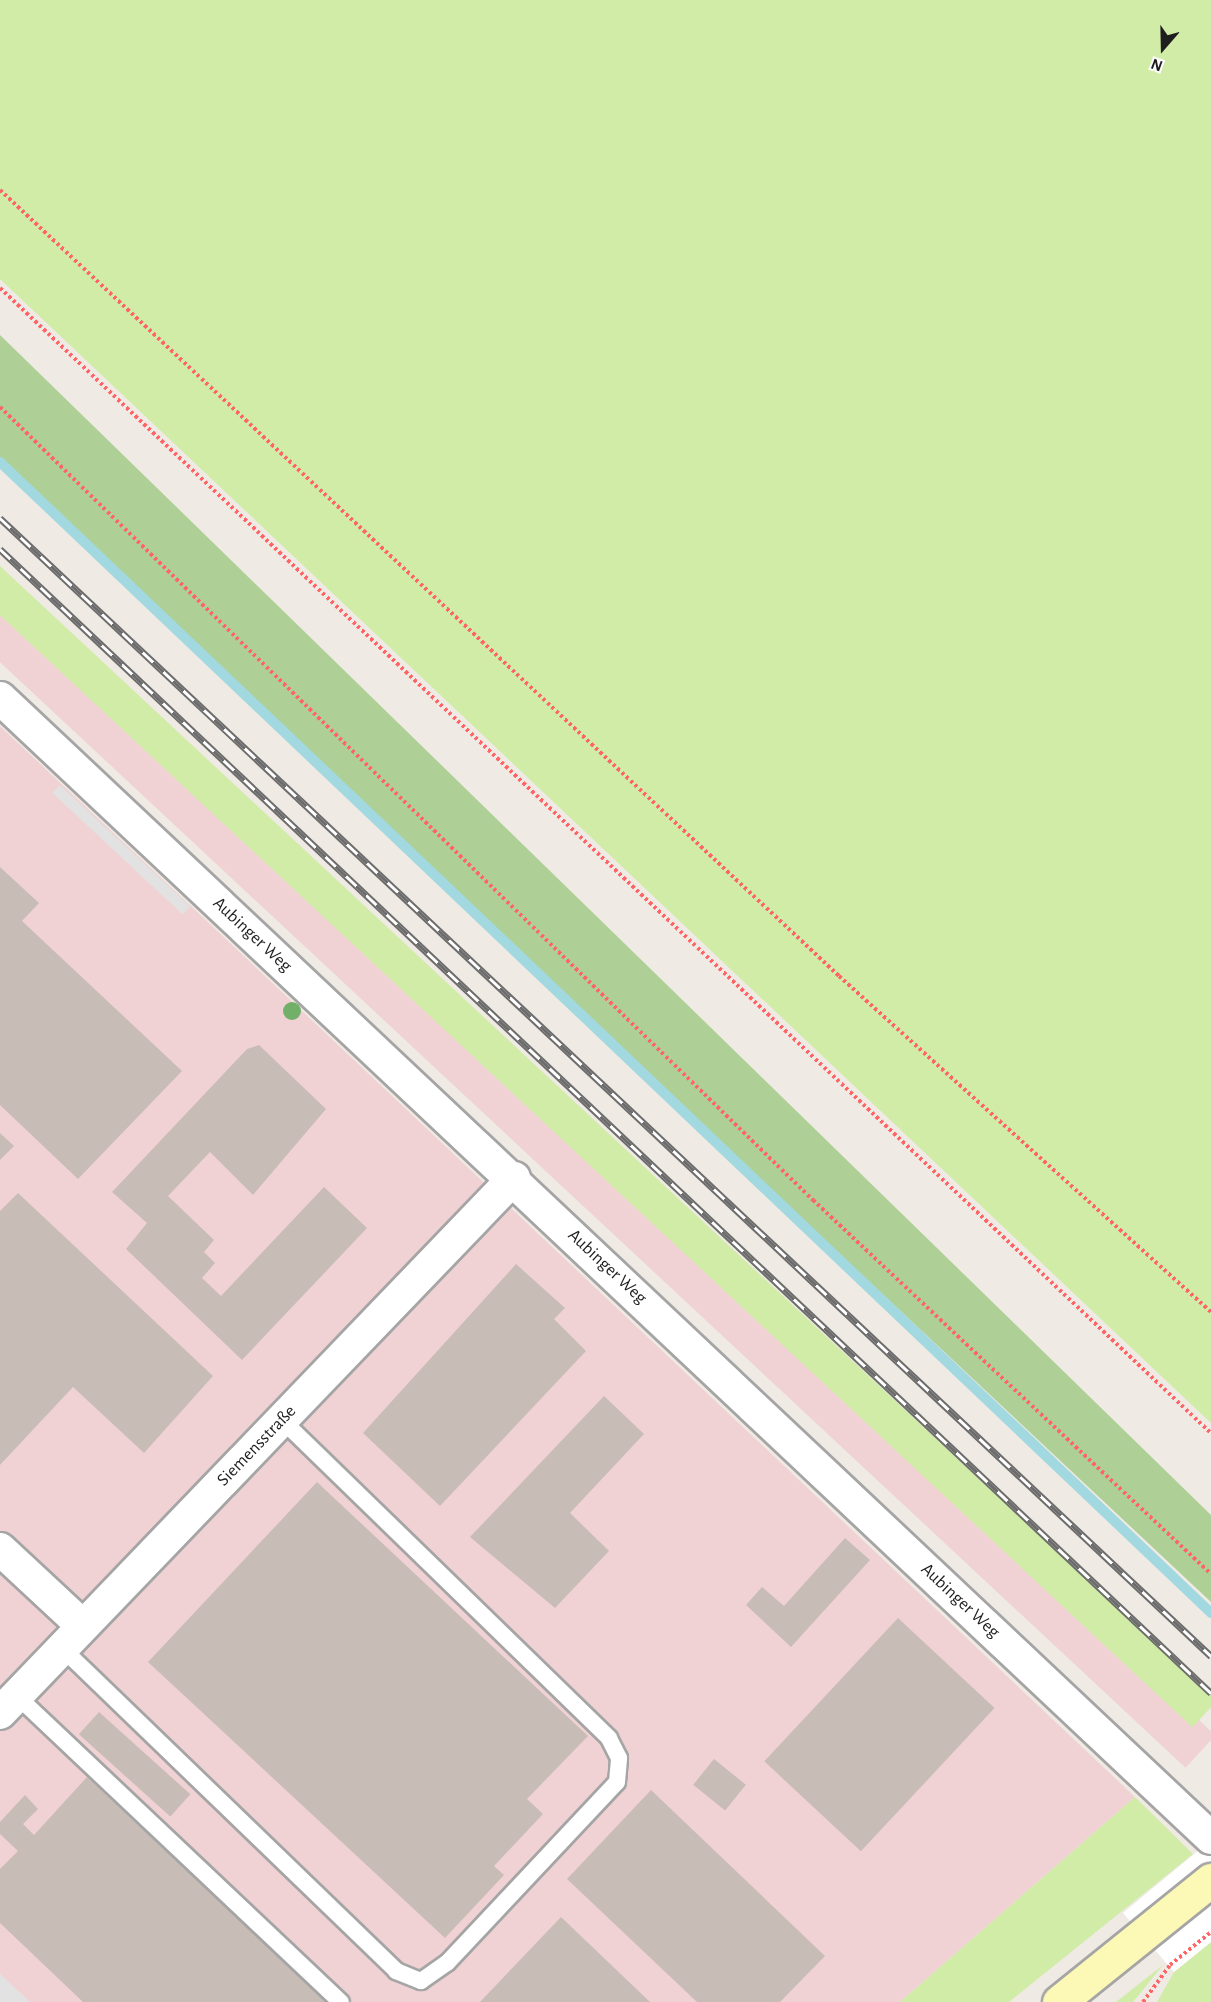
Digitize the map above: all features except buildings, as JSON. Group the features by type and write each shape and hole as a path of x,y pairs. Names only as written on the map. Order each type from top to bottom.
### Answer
{"street":[{"name":"Aubinger Weg","path":"0,698 514,1178 1211,1838"},
{"name":"Siemensstraße","path":"8,1704 514,1178"},
{"path":"0,1549 73,1637"},
{"path":"1059,2002 1211,1880"}],"lane":[{"path":"73,1637 396,1971 421,1981 447,1963 617,1782 619,1758 609,1738 282,1420"},
{"path":"8,1704 341,2002"}],"path":[{"path":"0,190 848,984 1211,1312"},
{"path":"0,288 1211,1433"},
{"path":"0,408 813,1200 1211,1574"},
{"path":"1143,2002 1170,1965 1211,1932"}],"shaded area":[{"path":"0,602 1211,1731 1211,1740 1186,1768 0,662"},
{"path":"0,726 1135,1797 900,2002 0,2002"},
{"path":"60,785 190,906 183,914 52,793"},
{"path":"0,1974 30,2002 0,2002"}],"green space":[{"path":"0,0 1211,0 1211,1423 0,279"},
{"path":"0,335 1211,1515 1211,1602 0,467"},
{"path":"0,566 1211,1695 1211,1707 1192,1727 0,615"},
{"path":"1135,1797 1193,1854 1009,2002 900,2002"},
{"path":"1211,1942 1211,2002 1157,2002 1174,1972"},
{"path":"1163,1965 1133,2002 1116,2002"}],"pier":[{"path":"1211,1840 1211,1942 1174,1972 1123,1913"}],"waterway":[{"path":"0,462 1211,1613"}],"railway":[{"path":"0,518 1211,1656"},
{"path":"0,549 1211,1693"}]}
